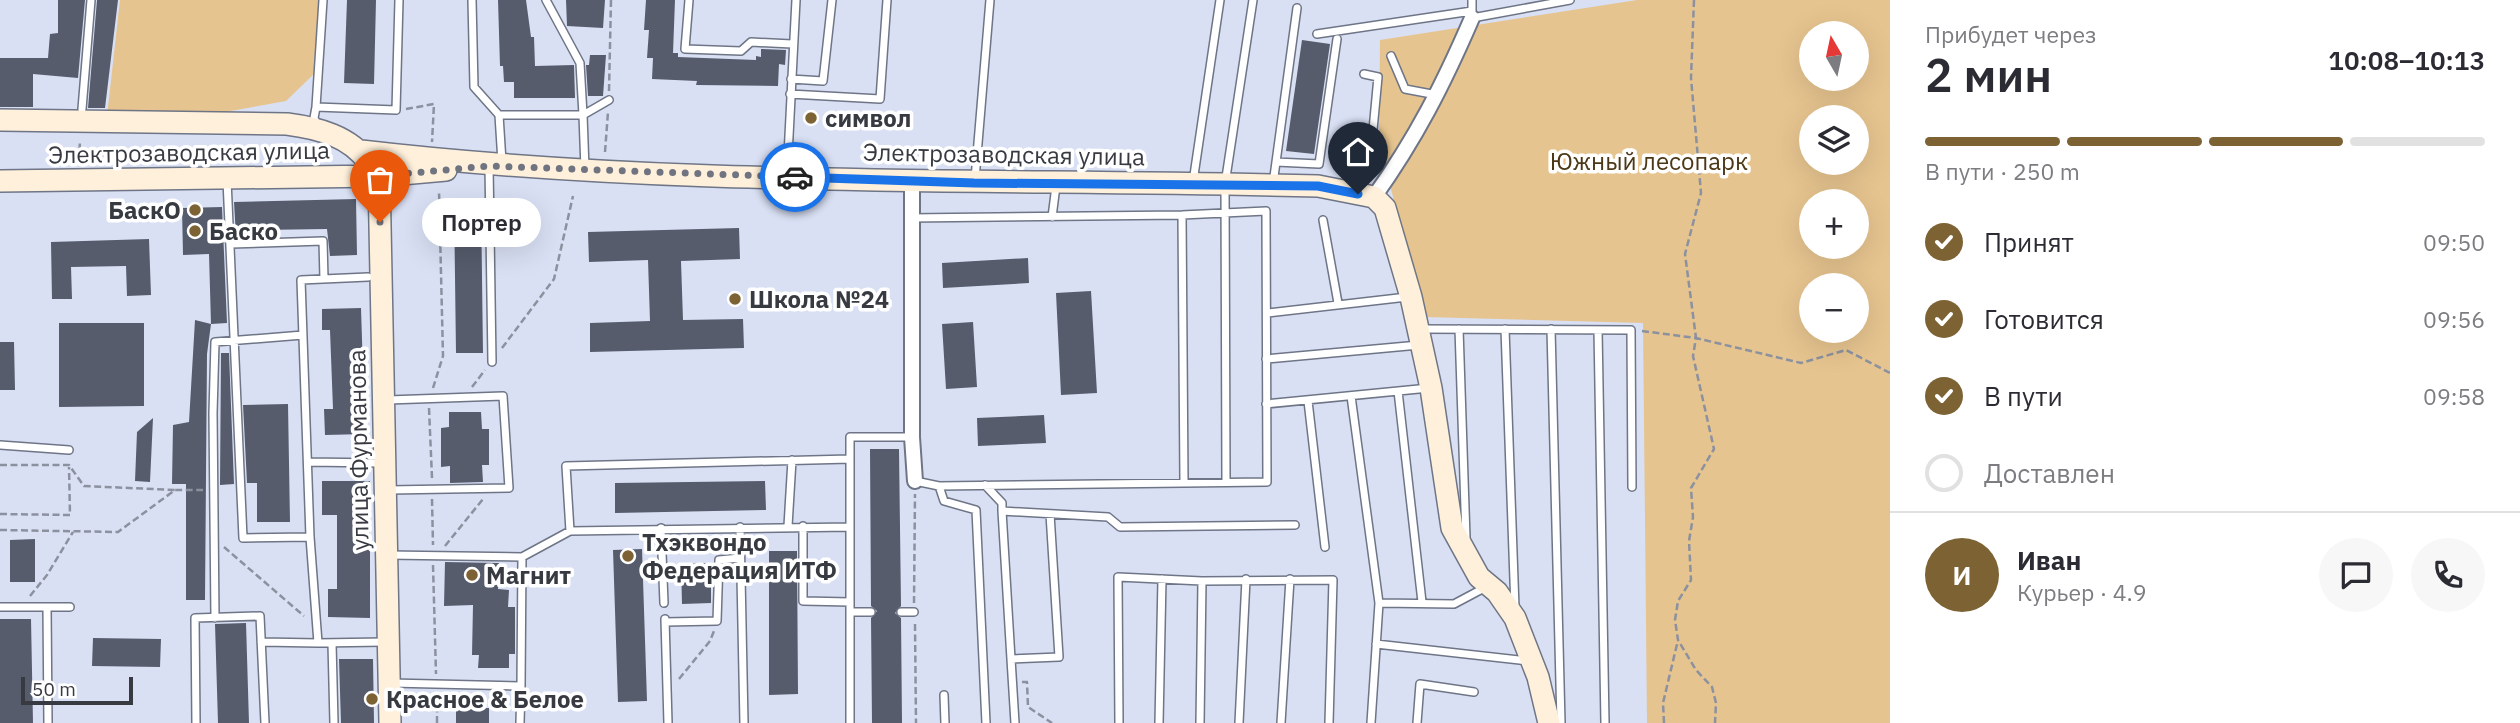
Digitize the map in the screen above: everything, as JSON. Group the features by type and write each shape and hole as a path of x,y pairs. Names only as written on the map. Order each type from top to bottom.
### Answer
{"street":[{"path":"1472,15 1438,95 1409,149 1366,196 1385,208 1411,297 1431,388 1452,528 1479,577 1489,585 1515,618 1533,662 1549,723"},
{"name":"Электрозаводская улица","path":"0,120 232,123 318,118 361,151 379,176"},
{"name":"Электрозаводская улица","path":"361,151 432,165 974,183 1318,186 1366,196"},
{"name":"Электрозаводская улица","path":"0,181 379,176 432,165"},
{"name":"улица Фурманова","path":"379,176 390,723"},
{"path":"912,181 912,438 915,481"}],"lane":[{"path":"82,108 91,0"},
{"path":"323,0 318,118 396,110 399,0"},
{"path":"472,0 474,87 499,115 492,362"},
{"path":"546,0 580,63 585,169"},
{"path":"689,0 685,49 741,51 751,42 792,44"},
{"path":"787,176 796,0"},
{"path":"791,79 823,81 832,0"},
{"path":"790,94 880,99 887,0"},
{"path":"974,183 990,0"},
{"path":"1193,183 1220,0"},
{"path":"1226,482 1225,184 1252,0"},
{"path":"1472,0 1472,15"},
{"path":"1317,34 1570,0"},
{"path":"1273,185 1297,8"},
{"path":"1276,162 1320,164 1337,39"},
{"path":"1391,56 1405,89 1438,95"},
{"path":"1364,74 1378,77 1366,196"},
{"path":"499,115 583,115 609,100"},
{"path":"227,178 243,538 310,537"},
{"path":"1052,216 1057,183"},
{"path":"910,218 1182,215 1266,211 1268,313 1267,482 939,486 915,481"},
{"path":"1182,215 1184,482"},
{"path":"1323,219 1338,303"},
{"path":"231,244 323,241 324,279"},
{"path":"318,643 310,537 301,280 368,278"},
{"path":"1268,313 1338,303 1411,297"},
{"path":"1266,359 1458,329 1631,330 1632,487"},
{"path":"1458,329 1467,558"},
{"path":"1505,329 1515,618"},
{"path":"1551,329 1561,723"},
{"path":"1598,330 1605,723"},
{"path":"215,618 215,342 235,338 303,335"},
{"path":"1266,404 1431,388"},
{"path":"1398,391 1422,602"},
{"path":"383,400 503,396 509,488 386,490"},
{"path":"1351,396 1379,603 1371,723"},
{"path":"1308,401 1325,547"},
{"path":"850,723 850,437 912,438"},
{"path":"0,445 69,450"},
{"path":"570,531 566,466 850,459"},
{"path":"788,526 792,460"},
{"path":"308,462 385,463"},
{"path":"985,485 1002,503 1015,723"},
{"path":"939,486 944,501 976,510 986,723"},
{"path":"1002,511 1108,517 1120,527 1295,525"},
{"path":"1011,659 1059,657 1050,514"},
{"path":"803,526 803,601 850,602"},
{"path":"740,527 744,723"},
{"path":"387,555 522,557 570,531 850,527"},
{"path":"661,528 664,603"},
{"path":"520,723 522,557"},
{"path":"668,723 665,620 717,621 719,560 740,558"},
{"path":"1119,723 1118,578 1202,581 1333,580 1329,723"},
{"path":"1159,723 1162,579"},
{"path":"1239,723 1246,579"},
{"path":"1281,723 1290,579"},
{"path":"1200,723 1202,581"},
{"path":"1379,603 1454,604 1489,585"},
{"path":"0,607 70,607"},
{"path":"47,607 48,723"},
{"path":"850,612 871,612"},
{"path":"901,612 914,612"},
{"path":"197,723 195,618 260,616 265,723"},
{"path":"261,642 388,642"},
{"path":"332,643 334,723"},
{"path":"1376,644 1533,662"},
{"path":"389,682 522,686"},
{"path":"1417,723 1420,684 1474,692"},
{"path":"944,695 945,723"}],"path":[{"path":"605,152 611,0"},
{"path":"1664,723 1663,703 1678,640 1675,620 1678,601 1690,580 1689,541 1693,517 1691,488 1714,449 1693,356 1696,338 1685,254 1700,192 1691,78 1694,0"},
{"path":"396,110 434,104 432,165 441,196 443,356 429,398 436,554 437,723"},
{"path":"79,169 80,136"},
{"path":"1322,146 1353,148 1371,137"},
{"path":"464,397 554,279 573,196"},
{"path":"1631,330 1696,338 1801,363 1846,350 1890,373"},
{"path":"0,514 70,515 69,450"},
{"path":"0,465 69,466"},
{"path":"69,466 84,486 214,490"},
{"path":"436,554 492,489"},
{"path":"0,530 118,532 175,490"},
{"path":"22,607 47,575 74,531"},
{"path":"214,538 317,627"},
{"path":"667,686 682,678 703,650 717,621"},
{"path":"1678,640 1696,670 1712,687 1716,703 1715,723"},
{"path":"1013,682 1027,682 1028,707 1052,723"}],"green space":[{"path":"120,0 319,0 315,73 286,101 214,114 107,116"},
{"name":"Южный лесопарк","path":"1637,0 1890,0 1890,723 1647,723 1643,323 1425,317 1379,144 1380,40"}],"building":[{"path":"58,0 85,0 78,78 33,74 33,107 0,107 0,58 48,58 50,34 58,33"},
{"path":"97,0 118,0 105,108 88,108"},
{"path":"347,0 376,0 374,84 344,83"},
{"path":"498,0 526,0 531,37 534,37 535,66 574,65 575,98 514,98 514,82 504,82 503,66 500,66"},
{"path":"566,0 605,0 603,28 567,26"},
{"path":"646,0 675,0 673,53 678,53 678,57 756,60 756,56 761,57 761,49 786,50 785,65 779,64 778,86 696,85 697,81 652,79 653,58 647,58 649,30 644,30"},
{"path":"1302,40 1330,44 1314,154 1286,151"},
{"path":"590,55 606,55 603,96 588,96 586,65 589,65"},
{"path":"356,199 357,255 330,256 327,229 260,230 260,236 236,236 234,202"},
{"path":"454,201 481,201 483,353 456,353"},
{"path":"222,207 227,323 211,324 209,254 183,255 182,208"},
{"path":"739,228 740,259 681,261 683,320 743,319 744,348 590,352 590,323 650,321 648,260 589,262 588,232"},
{"path":"149,239 151,295 127,296 126,266 71,267 72,299 52,299 51,242"},
{"path":"1028,258 1029,283 943,288 942,263"},
{"path":"1091,291 1097,393 1061,395 1056,293"},
{"path":"361,308 365,434 325,435 324,409 333,409 330,330 322,330 322,309"},
{"path":"195,320 211,324 207,354 205,600 186,600 186,484 172,484 173,425 189,422"},
{"path":"973,322 977,387 946,389 942,324"},
{"path":"59,323 144,323 144,406 59,407"},
{"path":"0,342 14,342 15,390 0,390"},
{"path":"221,353 229,353 234,484 220,485"},
{"path":"288,404 290,522 257,522 257,483 247,483 243,405"},
{"path":"449,412 481,412 482,429 489,429 489,465 482,465 483,482 450,483 450,466 441,467 441,428 449,427"},
{"path":"1044,415 1046,443 978,446 977,418"},
{"path":"153,418 150,482 135,481 137,432"},
{"path":"870,449 899,449 901,606 895,613 901,618 902,723 872,723 871,618 877,611 871,606"},
{"path":"322,481 370,481 370,618 328,617 328,589 337,589 337,515 322,515"},
{"path":"765,481 766,510 615,513 615,483"},
{"path":"35,539 35,582 10,582 10,540"},
{"path":"642,549 647,701 618,702 613,550"},
{"path":"769,551 797,551 798,694 769,695"},
{"path":"445,562 499,563 498,589 509,590 508,607 515,607 515,654 509,654 509,668 478,668 479,655 472,655 473,605 444,606"},
{"path":"711,563 711,603 682,604 681,564"},
{"path":"0,619 31,619 33,723 0,723"},
{"path":"246,623 249,723 218,723 215,624"},
{"path":"93,638 161,639 160,667 92,666"},
{"path":"339,659 373,659 374,723 341,723"},
{"path":"489,708 489,723 456,723 456,709"}],"way so far":[{"path":"380,222 379,176 489,166 795,177"}],"place":[{"name":"символ","path":"811,118"},
{"name":"БаскО","path":"195,210"},
{"name":"Портер","path":"380,222"},
{"name":"Баско","path":"195,231"},
{"name":"Школа №24","path":"735,299"},
{"name":"Тхэквондо Федерация ИТФ","path":"628,556"},
{"name":"Магнит","path":"472,575"},
{"name":"Красное & Белое","path":"372,699"}],"route":[{"path":"795,177 974,183 1318,186 1358,194"}]}
